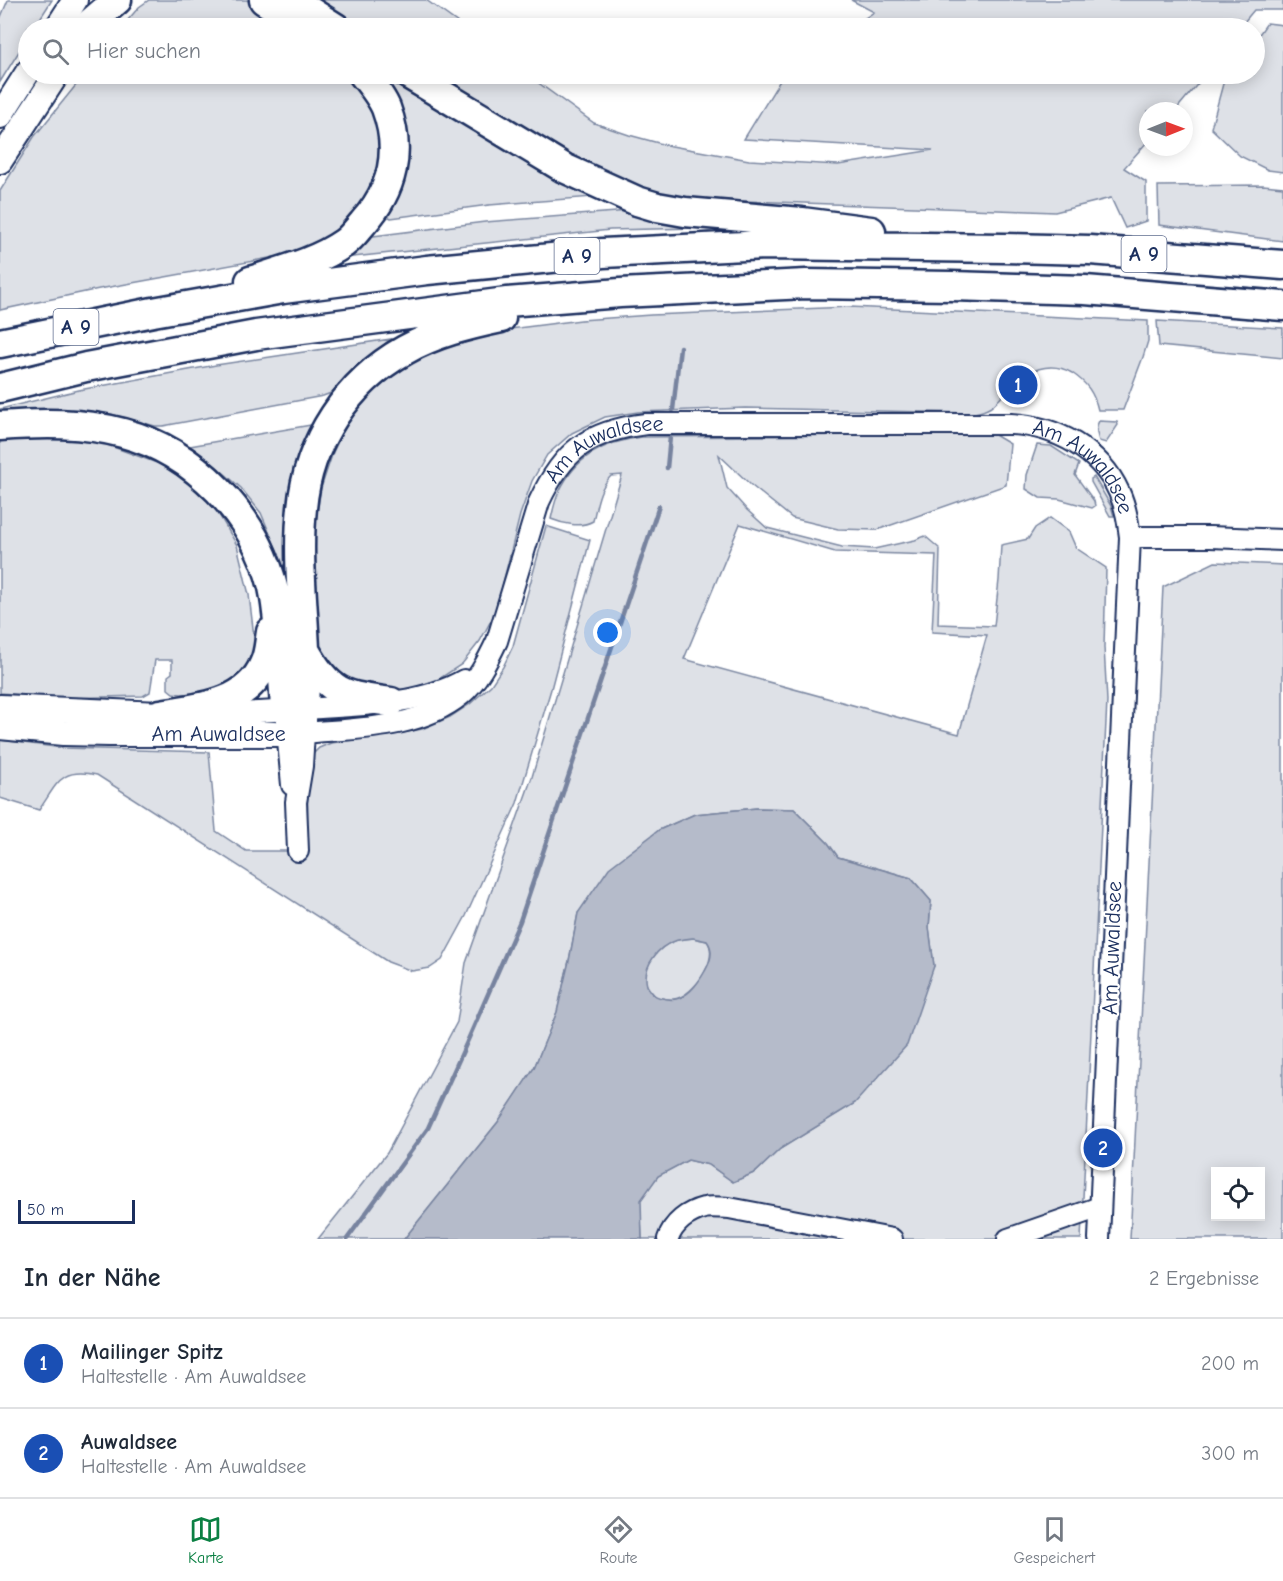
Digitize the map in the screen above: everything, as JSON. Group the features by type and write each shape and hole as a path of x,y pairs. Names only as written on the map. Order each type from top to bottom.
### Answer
{"highway":[{"path":"97,18 117,0"},
{"path":"264,0 293,18"},
{"path":"292,0 320,18"},
{"path":"153,312 321,256 344,242 373,213 391,177 394,152 392,130 385,106 370,84"},
{"path":"425,84 564,168 637,201 657,207 685,212 802,222 1004,248"},
{"name":"A 9","path":"0,343 283,289 427,270 603,254 765,245 1004,248 1090,250 1283,265"},
{"name":"A 9","path":"0,388 86,367 256,335 507,302 620,293 806,284 952,286 1085,290 1283,306"},
{"path":"295,721 305,650 300,537 302,506 306,479 316,448 327,425 340,407 361,382 382,364 428,339 482,322 620,293"},
{"path":"0,426 68,424 124,433 171,453 214,486 243,521 262,555 273,588 295,721"},
{"path":"160,714 201,707 232,698 249,687 264,664 268,651 273,588"},
{"path":"305,650 321,676 338,690 348,695 391,702"}],"main road":[{"path":"63,18 75,0"},
{"path":"93,18 104,0"},
{"path":"0,116 20,84"},
{"path":"0,161 50,84"},
{"name":"Am Auwaldsee","path":"0,707 160,714"},
{"name":"Am Auwaldsee","path":"0,727 63,733 110,734 295,721"}],"street":[{"name":"Am Auwaldsee","path":"160,714 218,714 380,725 403,722 445,706 462,695 472,683 487,662 497,641 537,511 549,481 559,466 589,440 625,426 646,424 1011,424 1041,427 1059,433 1098,461 1112,478 1120,493 1130,537 1099,1239"},
{"path":"1130,537 1283,540"},
{"name":"Am Auwaldsee","path":"295,721 391,702 419,699 442,692 463,681 487,662"},
{"path":"295,721 292,786 296,802 298,851"},
{"path":"1008,1239 1100,1206"},
{"path":"668,1239 682,1217 705,1208 729,1208 892,1239"}],"shaded area":[{"path":"8,0 52,0 40,18 18,18 18,53 0,82 0,19"},
{"path":"149,0 247,0 276,18 130,18"},
{"path":"311,0 426,0 451,18 339,18"},
{"path":"851,0 1283,0 1283,10 1254,10 1247,18 865,18 874,12"},
{"path":"1267,23 1283,25 1283,172 1268,170 1240,156 1211,128 1223,84 1265,84 1265,26"},
{"path":"77,84 357,84 375,109 384,159 357,217 327,241 286,255 99,289 0,310 0,191 34,137"},
{"path":"386,84 410,84 594,197 489,205 391,218 385,215 398,196 405,176 408,138 402,112"},
{"path":"441,84 540,84 594,123 629,135 666,145 749,160 838,165 933,150 744,139 778,84 1198,84 1183,102 1139,102 1139,151 1124,168 1146,182 1146,221 1125,228 1111,198 1055,212 690,199 630,187 527,138"},
{"path":"1263,185 1283,187 1283,241 1159,225 1158,186"},
{"path":"643,210 695,223 697,228 610,230 343,258 365,237 485,222"},
{"path":"850,307 1148,321 1148,341 1123,410 1098,410 1089,389 1077,377 1064,369 1047,367 1024,376 991,407 974,413 745,408 638,412 605,417 572,433 547,455 532,481 520,515 496,611 480,641 462,664 439,679 413,688 373,692 330,670 319,648 316,616 315,526 321,488 333,452 349,419 372,390 396,370 426,353 463,338 510,329 581,320 651,315"},
{"path":"1157,321 1283,328 1283,358 1159,346"},
{"path":"391,339 355,367 331,393 323,396 163,426 111,414 63,410 0,414 0,409 79,390 216,365"},
{"path":"1099,421 1117,422 1118,425 1106,443 1099,441 1097,428"},
{"path":"311,425 299,454 293,478 291,649 286,580 276,548 261,513 241,488 190,446"},
{"path":"993,434 1010,444 1006,485 877,530 838,529 792,518 752,486 719,455 727,488 767,528 842,547 874,549 925,536 940,549 938,624 994,626 1001,545 1028,539 1035,528 1050,518 1069,532 1076,548 1106,568 1104,647 1107,701 1081,1239 642,1239 640,1200 658,1176 688,1160 709,1165 733,1182 756,1172 780,1149 855,1103 934,966 929,927 931,901 911,878 838,857 828,843 794,809 757,808 695,814 659,830 578,913 557,1012 534,1068 498,1122 404,1239 318,1239 387,1153 457,1022 466,963 532,777 622,475 611,476 607,481 599,497 593,521 588,523 572,524 551,519 558,495 574,469 593,453 615,443 642,437","holes":["740,524 835,552 936,555 932,632 987,635 959,734 684,659"]},
{"path":"22,438 97,441 165,466 215,508 237,545 249,595 255,645 251,663 242,678 216,692 173,693 168,689 172,660 155,660 150,692 143,696 62,698 0,693 0,440"},
{"path":"1037,445 1051,446 1079,464 1075,475 1094,501 1095,506 1092,508 1059,499 1040,498 1026,489 1027,475"},
{"path":"1094,477 1111,506 1114,516 1110,516 1091,482"},
{"path":"546,526 590,540 551,689 517,803 466,916 442,960 430,968 412,971 388,962 97,775 75,773 67,775 56,785 39,810 0,798 0,740 63,748 209,752 216,831 246,851 307,851 308,772 312,755 319,748 331,743 422,729 450,717 470,704 491,685 513,646"},
{"path":"1215,562 1283,565 1283,1239 1130,1239 1163,587"},
{"path":"693,938 707,941 710,948 708,966 703,975 697,984 682,996 672,999 656,997 645,981 649,963 669,943"}],"water":[{"path":"757,808 794,809 828,843 838,857 911,878 931,901 929,927 934,966 907,1045 855,1103 780,1149 756,1172 733,1182 709,1165 688,1160 658,1176 641,1200 642,1239 404,1239 498,1122 534,1068 557,1012 578,913 609,868 659,830 695,814","holes":["693,938 707,941 711,952 709,963 690,992 673,999 655,996 651,992 646,982 647,970 660,950 679,940"]}],"waterway":[{"path":"673,410 680,347"},
{"path":"667,468 670,437"},
{"path":"347,1239 428,1128 520,921 659,506"}],"place":[{"name":"Mailinger Spitz","path":"1018,385"},
{"name":"Auwaldsee","path":"1103,1148"}]}
